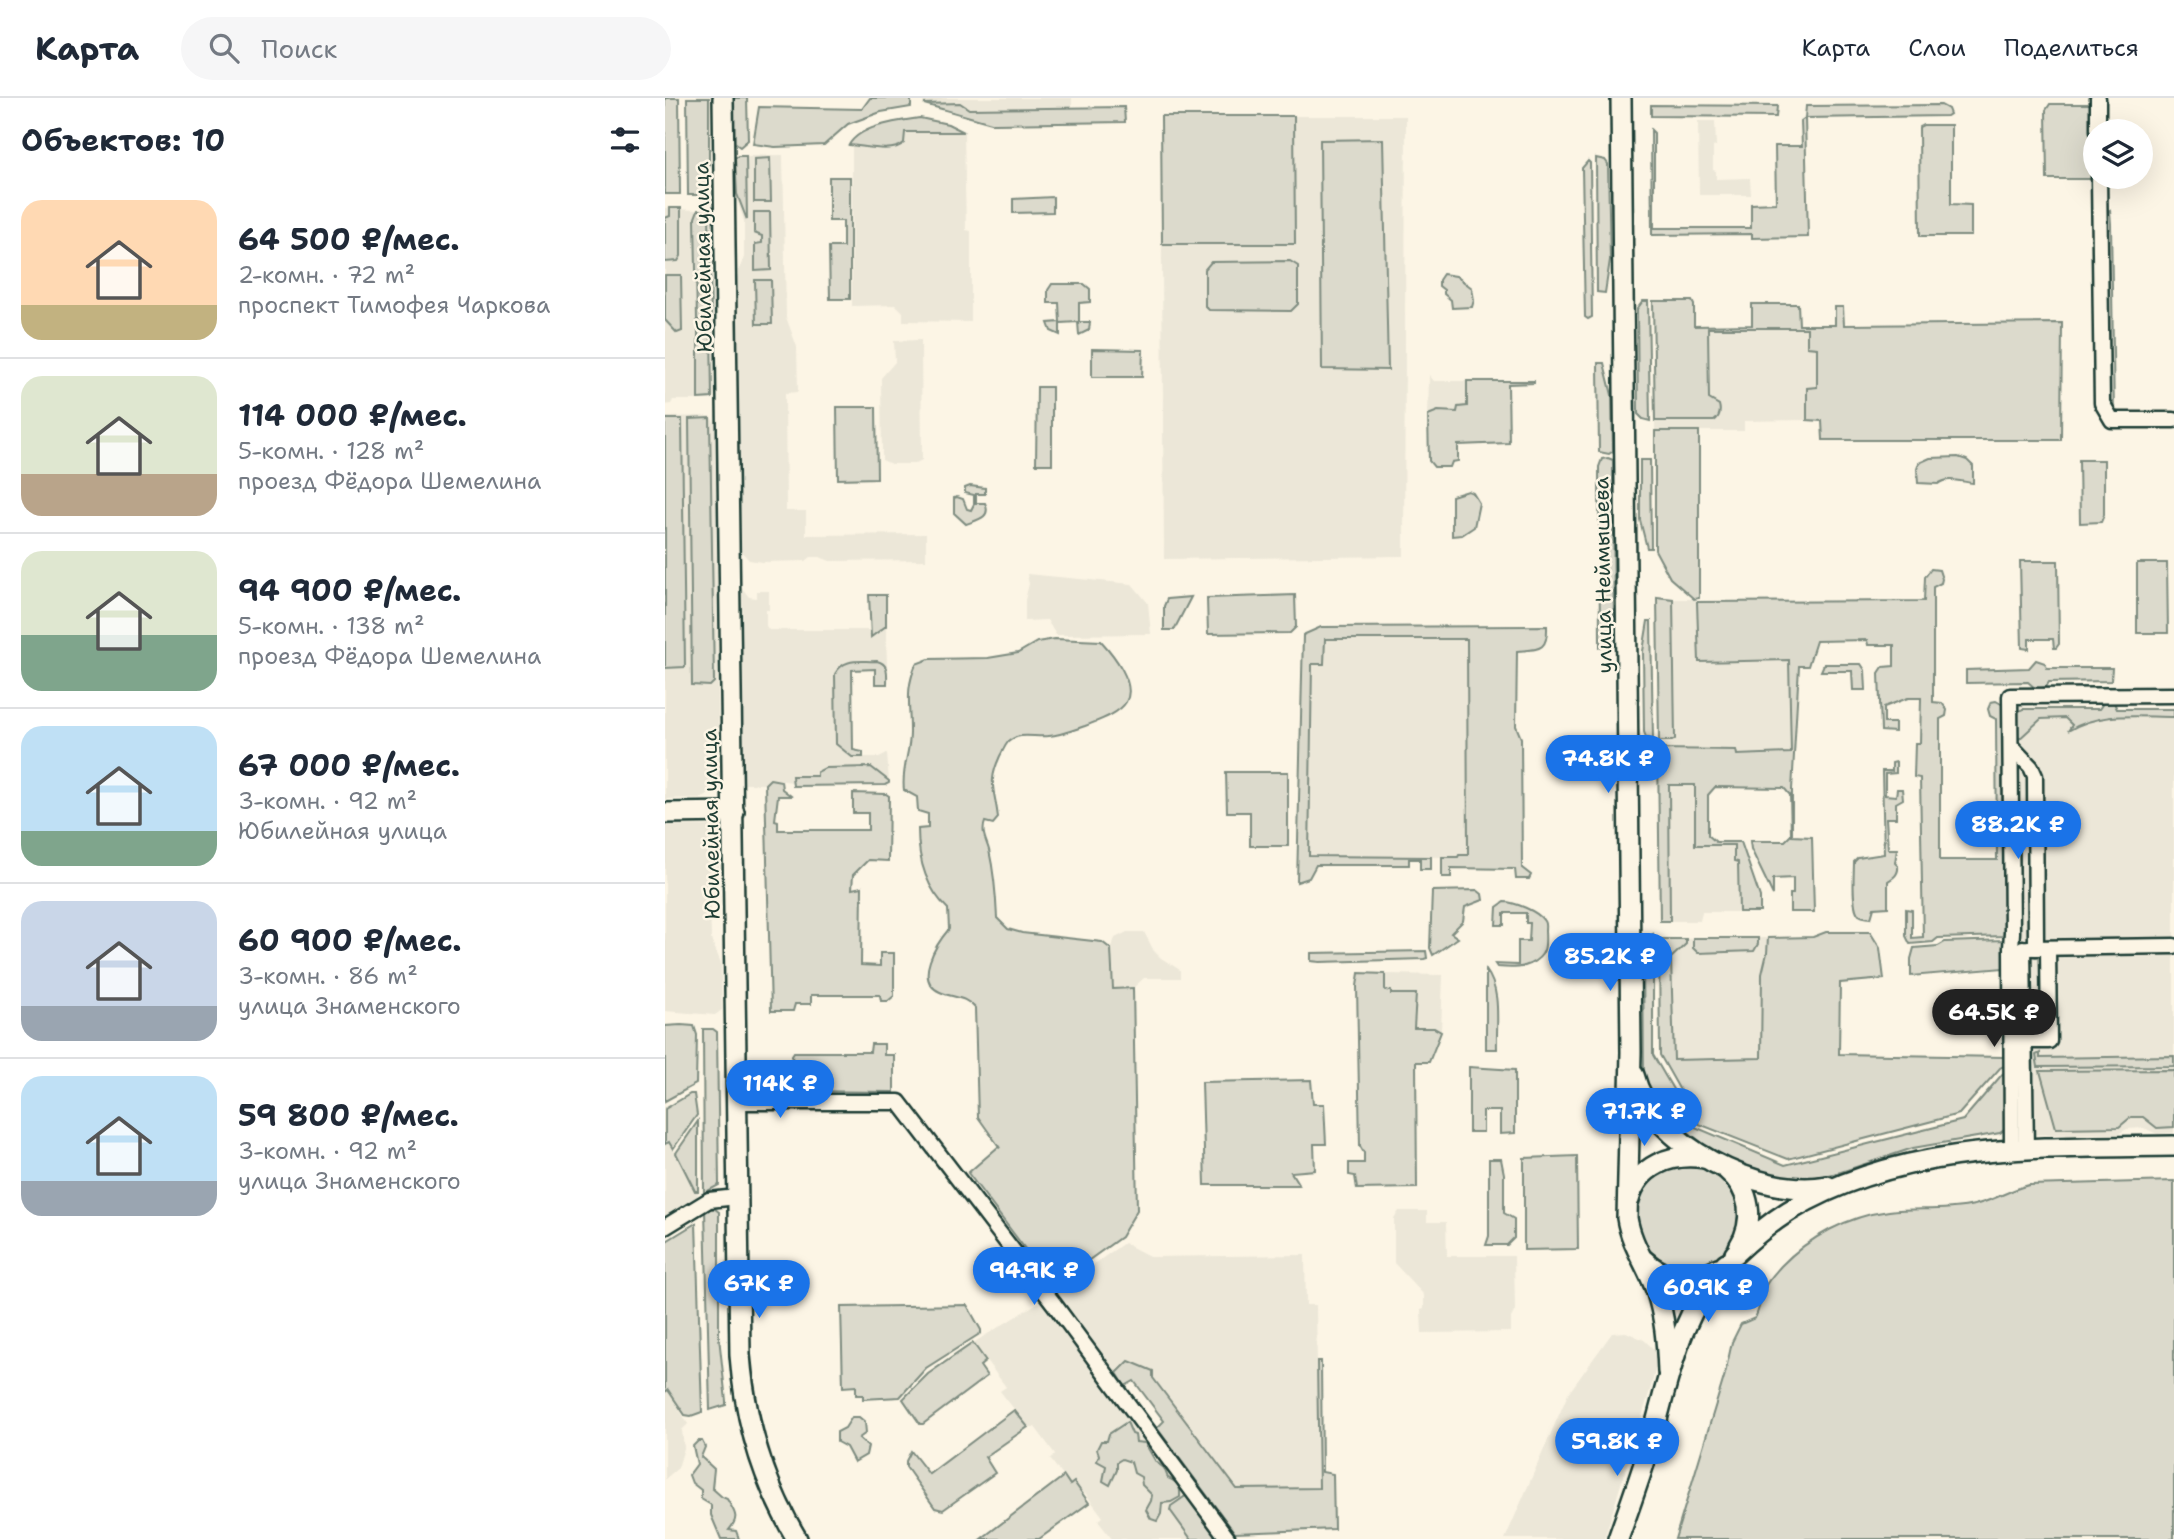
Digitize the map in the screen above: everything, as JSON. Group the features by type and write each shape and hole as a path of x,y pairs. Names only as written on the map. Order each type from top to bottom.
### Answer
{"main road":[{"name":"Юбилейная улица","path":"723,98 740,1355 750,1428 768,1483 797,1539"},
{"name":"улица Неймышева","path":"1621,98 1631,1052"},
{"path":"665,813 734,812"},
{"path":"1631,1052 1636,1082 1648,1106 1671,1132 1736,1178 1744,1191 1749,1214 1748,1227 1730,1258 1699,1276 1673,1277 1653,1267 1637,1250"},
{"path":"1631,1052 1628,1228 1656,1289 1667,1342 1668,1372"},
{"path":"1627,1210 1636,1182 1645,1171 1666,1159 1680,1156 1716,1163 1783,1187 1817,1188 1929,1160 2019,1149 2174,1146"},
{"path":"1618,1539 1654,1429 1668,1372 1686,1322 1707,1285 1753,1237 1787,1212 1849,1182"}],"street":[{"path":"2098,98 2098,119"},
{"path":"2099,189 2102,403 2112,420 2174,420"},
{"path":"2019,1149 2026,946 2011,747 2010,696 2174,695"},
{"path":"2011,747 2031,767 2035,776 2019,1149"},
{"path":"2026,946 2174,946"},
{"path":"2024,1041 2049,1041 2026,946"},
{"path":"736,1102 899,1102 1228,1539"},
{"path":"665,1227 709,1200 737,1197"}],"shaded area":[{"path":"665,98 679,98 680,194 665,194"},
{"path":"687,98 709,98 709,190 699,195 688,195"},
{"path":"733,98 747,98 748,140 740,147 733,142"},
{"path":"870,98 911,98 911,107 881,112 848,124 824,145 775,147 753,144 759,107 862,109"},
{"path":"922,98 1072,98 1072,108 968,109 960,103 924,104"},
{"path":"960,103 969,109 1124,107 1125,122 995,124 924,104"},
{"path":"2050,104 2089,104 2093,109 2093,119 2083,119 2083,179 2047,179 2046,110"},
{"path":"1651,105 1777,106 1776,117 1651,116"},
{"path":"1941,105 1948,109 1950,114 1947,116 1805,118 1806,106"},
{"path":"1161,116 1406,116 1404,556 1164,559"},
{"path":"1161,116 1294,116 1295,244 1162,244"},
{"path":"920,118 948,124 964,132 905,132 904,143 893,148 849,145 854,138 871,128"},
{"path":"1805,118 1808,237 1752,238 1752,234 1652,235 1651,130 1654,133 1654,228 1751,228 1751,204 1776,203 1775,146 1802,146 1801,121"},
{"path":"1698,121 1715,121 1713,170 1716,171 1716,179 1750,178 1751,195 1699,195"},
{"path":"1951,125 1951,204 1971,205 1971,236 1920,236 1919,127"},
{"path":"904,132 964,132 966,230 971,231 971,322 903,321 903,312 896,305 852,306 852,145 885,150"},
{"path":"1383,139 1388,370 1322,369 1320,140"},
{"path":"783,155 786,317 797,347 798,392 785,393 786,511 806,511 806,535 926,534 926,560 830,561 811,557 806,561 763,562 749,560 741,551 736,279 744,257 744,221 735,193 733,159 743,156"},
{"path":"746,156 747,220 737,194 735,158"},
{"path":"770,158 771,202 754,202 754,159"},
{"path":"1596,158 1605,160 1608,164 1610,260 1605,293 1597,292"},
{"path":"1588,161 1592,317 1588,319 1585,317 1582,168"},
{"path":"829,177 850,177 850,299 830,299 829,247 843,247 843,221 829,221"},
{"path":"1053,197 1053,212 1013,213 1013,199"},
{"path":"665,208 709,211 712,215 714,396 710,400 673,400 671,404 665,405"},
{"path":"670,208 681,208 681,256 678,261 665,262 665,218 670,216"},
{"path":"698,210 709,211 711,320 697,320 695,218"},
{"path":"2110,210 2114,415 2110,410 2105,213"},
{"path":"754,212 770,212 771,270 755,271 755,244 762,243 762,236 754,233"},
{"path":"1290,261 1298,266 1298,304 1291,311 1209,310 1205,306 1205,269 1211,262"},
{"path":"1443,274 1456,276 1472,288 1472,307 1452,308 1451,300 1439,286"},
{"path":"665,275 681,275 682,331 677,333 665,320"},
{"path":"755,280 771,280 772,324 756,324"},
{"path":"1052,284 1084,284 1090,289 1090,302 1079,303 1079,322 1090,322 1089,330 1079,335 1078,322 1060,323 1060,335 1051,331 1048,323 1060,322 1059,303 1048,303 1048,290"},
{"path":"1643,301 1648,301 1650,421 1638,414 1637,309"},
{"path":"1653,301 1692,301 1694,326 1752,325 1752,304 1798,304 1799,325 1835,325 1835,307 1843,307 1844,325 2062,323 2061,440 1823,440 1822,421 1807,420 1807,388 1817,387 1817,348 1807,347 1807,328 1708,328 1709,399 1719,405 1719,416 1714,421 1655,421"},
{"path":"711,327 712,398 698,399 698,328"},
{"path":"1708,328 1807,328 1817,347 1817,388 1807,388 1807,420 1744,421 1744,431 1655,431 1655,421 1714,421 1709,400"},
{"path":"921,340 922,460 914,464 891,464 882,460 881,378 895,362 894,341"},
{"path":"1092,349 1143,350 1142,377 1092,377"},
{"path":"1598,363 1604,363 1612,395 1613,451 1609,454 1599,452"},
{"path":"1429,375 1434,381 1467,381 1467,406 1458,412 1428,419"},
{"path":"1467,381 1534,383 1508,384 1509,443 1458,445 1458,461 1452,462 1450,467 1434,467 1429,461 1428,415 1438,411 1457,412 1458,407 1467,406"},
{"path":"1037,387 1052,387 1052,464 1036,464"},
{"path":"837,407 876,407 877,478 838,479"},
{"path":"710,416 715,423 719,781 712,792 701,798 665,799 665,417"},
{"path":"710,418 714,682 710,686 692,685 689,419"},
{"path":"665,419 682,419 685,667 665,668"},
{"path":"1655,431 1699,431 1699,598 1694,599 1670,578 1655,550"},
{"path":"1958,457 1973,466 1973,483 1950,480 1938,484 1918,483 1919,463 1930,458"},
{"path":"1602,459 1613,460 1614,638 1608,645 1600,647 1599,467"},
{"path":"1640,460 1650,460 1651,548 1647,548 1640,520"},
{"path":"2079,460 2104,460 2104,515 2101,522 2080,523"},
{"path":"965,488 985,488 985,494 976,494 976,503 985,503 987,512 982,518 966,524 954,513 954,498 963,499 967,509 971,510 974,495 965,493"},
{"path":"1468,491 1473,493 1479,503 1474,527 1462,535 1452,536 1452,496"},
{"path":"2020,561 2058,561 2059,644 2056,648 2053,639 2029,639 2029,649 2022,648"},
{"path":"2137,563 2167,563 2168,633 2137,633"},
{"path":"1931,569 1939,570 1942,579 1941,583 1933,587 1933,702 1942,703 1947,710 1946,716 1940,719 1940,860 1997,860 1996,719 1990,716 1988,709 1991,702 1996,701 2003,705 2006,760 2002,780 2005,936 1938,938 1933,942 1910,944 1906,936 1906,909 1912,910 1912,938 1923,937 1920,778 1914,777 1915,743 1920,743 1921,698 1908,698 1884,707 1884,723 1895,723 1895,732 1881,731 1879,673 1883,667 1894,666 1894,645 1868,645 1867,640 1816,641 1808,666 1799,666 1792,836 1812,837 1814,912 1790,912 1793,878 1773,879 1773,895 1751,849 1750,841 1785,841 1791,835 1790,795 1784,788 1715,787 1708,795 1708,835 1716,842 1741,842 1760,897 1760,912 1739,912 1738,862 1734,861 1734,845 1695,845 1695,785 1669,785 1670,921 1660,921 1658,749 1736,750 1737,755 1791,753 1789,660 1699,662 1697,602 1924,601 1925,577"},
{"path":"1027,574 1132,584 1148,603 1151,634 1056,635 1047,620 1025,621 1025,600 1029,584"},
{"path":"742,588 749,597 757,598 757,591 769,591 766,626 769,630 870,630 871,636 886,626 887,668 877,661 847,662 835,674 836,744 855,757 879,757 887,753 889,781 871,767 825,768 817,772 817,776 792,776 792,782 771,779 765,784 743,784"},
{"path":"869,595 886,595 886,626 871,637"},
{"path":"1295,595 1296,627 1290,633 1208,634 1207,598"},
{"path":"1191,597 1174,630 1164,630 1164,606 1167,599"},
{"path":"1657,597 1673,599 1675,739 1672,741 1659,741"},
{"path":"1673,599 1697,599 1699,662 1789,660 1791,754 1736,755 1736,750 1658,749 1659,741 1672,741 1675,738"},
{"path":"1648,621 1651,621 1653,740 1646,737 1644,732 1643,651"},
{"path":"1547,626 1546,641 1540,648 1517,651 1516,726 1521,738 1522,868 1531,875 1529,879 1516,879 1515,869 1451,868 1451,877 1442,877 1442,857 1468,855 1467,639 1325,639 1324,664 1312,664 1309,856 1431,857 1431,869 1420,869 1420,859 1409,859 1409,865 1316,865 1309,878 1297,882 1303,635 1321,627"},
{"path":"1055,639 1101,641 1122,670 1129,695 1118,710 1085,726 1058,735 1022,736 1008,742 996,766 993,780 998,818 993,824 985,822 984,833 992,867 997,918 1008,929 1022,933 1102,942 1111,949 1113,989 1133,988 1137,1210 1121,1237 1053,1286 968,1173 1000,1148 978,1117 975,1008 963,999 940,992 928,979 930,961 949,929 948,909 934,892 922,862 918,829 928,828 928,814 918,811 917,797 904,790 903,782 910,738 909,690 916,664 929,659 988,658 1018,653 1037,642"},
{"path":"1324,639 1467,639 1468,855 1309,856 1312,664"},
{"path":"2036,660 2045,663 2047,668 2112,668 2111,681 2049,682 2046,687 2036,689 2028,682 1966,683 1966,670 2029,668"},
{"path":"877,661 885,667 887,684 875,684 875,669 852,670 853,750 863,752 863,757 852,757 836,744 835,674 848,663"},
{"path":"1824,664 1861,664 1865,670 1866,690 1853,690 1852,671 1821,671"},
{"path":"1996,701 2026,702 2023,709 2016,713 2041,719 2065,718 2072,725 2069,730 2081,723 2106,716 2174,717 2174,1133 2157,1134 2144,1128 2127,1129 2118,1134 2002,1135 2005,1132 2005,940 2002,780 2006,760 2000,702"},
{"path":"2113,701 2117,709 2174,709 2174,717 2106,718 2093,720 2068,731 2072,725 2065,718 2041,719 2016,742 2016,713 2023,709 2099,709 2104,702"},
{"path":"1896,762 1896,773 1885,774 1885,795 1896,796 1897,789 1902,789 1903,799 1896,803 1896,818 1886,818 1888,849 1897,849 1895,863 1898,871 1888,881 1888,907 1874,908 1871,918 1863,917 1856,911 1855,905 1854,862 1858,858 1884,854 1882,771 1892,771 1892,763"},
{"path":"871,767 889,783 793,786 792,776 817,776 817,772 825,768"},
{"path":"1226,772 1288,772 1288,846 1250,846 1250,812 1227,812"},
{"path":"770,779 781,781 782,789 791,796 778,796 775,820 778,821 778,830 868,830 868,813 853,813 853,793 889,796 888,861 868,860 853,875 852,889 862,887 861,965 880,966 880,953 894,953 894,996 888,1001 881,1001 880,995 811,995 811,1004 795,1004 793,1011 771,1011 765,784"},
{"path":"1669,785 1695,785 1695,845 1734,845 1734,861 1738,861 1739,912 1702,912 1700,921 1670,921"},
{"path":"665,825 711,826 717,832 719,867 710,901 711,939 721,963 722,1010 715,1015 665,1011"},
{"path":"1477,890 1482,894 1483,900 1465,907 1463,921 1451,933 1458,938 1433,955 1430,948 1432,891"},
{"path":"1504,902 1519,905 1545,922 1544,950 1539,958 1526,966 1505,968 1495,964 1518,965 1518,941 1529,941 1530,923 1526,923 1526,913 1504,913 1504,925 1496,925 1497,907"},
{"path":"1127,932 1144,932 1154,951 1180,970 1180,978 1144,978 1133,988 1113,989 1111,949 1115,938"},
{"path":"1826,932 1870,932 1880,948 1884,979 1840,983 1839,1054 2003,1057 2003,968 1911,976 1911,959 1914,948 1938,946 1945,942 2005,940 2007,1064 2000,1068 1959,1114 1788,1159 1699,1124 1660,1055 1659,939 1686,939 1686,944 1671,958 1674,1060 1761,1058 1762,974 1768,938 1813,937"},
{"path":"1653,934 1653,1055 1695,1127 1785,1165 1963,1120 2005,1071 2004,1130 2000,1133 1913,1148 1821,1177 1786,1177 1759,1172 1736,1163 1706,1146 1658,1107 1644,1080 1643,946"},
{"path":"1693,938 1758,938 1758,944 1754,951 1698,953 1693,948"},
{"path":"1768,938 1762,974 1761,1058 1674,1060 1659,939"},
{"path":"1426,951 1427,958 1424,959 1311,961 1311,953"},
{"path":"1486,970 1496,998 1497,1049 1486,1049"},
{"path":"1359,973 1385,974 1385,990 1391,991 1391,994 1416,994 1414,1028 1434,1028 1441,1032 1429,1062 1416,1062 1417,1188 1357,1189 1355,1176 1349,1175 1349,1163 1364,1163 1364,1153 1360,1146"},
{"path":"1385,974 1443,975 1441,1032 1434,1028 1414,1028 1416,995 1391,994 1385,991"},
{"path":"665,1026 694,1026 697,1035 696,1084 665,1101"},
{"path":"703,1029 717,1032 719,1185 704,1193"},
{"path":"871,1044 884,1044 884,1055 894,1055 894,1092 796,1091 792,1055 794,1052 870,1052"},
{"path":"2040,1053 2040,1058 2174,1056 2174,1066 2038,1067 2036,1055"},
{"path":"1469,1067 1515,1070 1515,1133 1500,1134 1500,1111 1483,1111 1483,1132 1469,1132"},
{"path":"2174,1070 2174,1127 2157,1128 2143,1117 2131,1117 2119,1127 2056,1128 2040,1071"},
{"path":"1311,1080 1313,1104 1324,1104 1326,1144 1314,1144 1315,1170 1291,1172 1299,1185 1205,1185 1202,1082"},
{"path":"694,1094 697,1115 673,1149 669,1142 665,1144 665,1109"},
{"path":"698,1121 698,1191 695,1191 676,1153"},
{"path":"669,1141 695,1191 698,1191 697,1200 665,1221 665,1144"},
{"path":"1577,1156 1578,1249 1524,1250 1524,1158"},
{"path":"1489,1159 1501,1159 1504,1174 1504,1213 1514,1219 1514,1238 1507,1245 1486,1245 1489,1236"},
{"path":"1687,1165 1706,1169 1723,1180 1734,1197 1738,1216 1734,1235 1723,1252 1706,1263 1687,1267 1668,1263 1651,1252 1640,1235 1636,1216 1640,1197 1651,1180 1668,1169"},
{"path":"2174,1181 2174,1539 1675,1539 1725,1374 1732,1342 1741,1324 1755,1318 1770,1279 1804,1246 1830,1230 1859,1218 1889,1211 1969,1206 2029,1185"},
{"path":"705,1209 719,1212 719,1337 726,1401 726,1405 710,1410"},
{"path":"1399,1211 1427,1211 1427,1222 1446,1222 1447,1256 1514,1256 1515,1310 1511,1318 1511,1332 1422,1333 1421,1310 1424,1309 1424,1295 1394,1263 1394,1218"},
{"path":"696,1223 702,1412 691,1416 685,1415 668,1390 665,1392 665,1242"},
{"path":"1124,1243 1151,1257 1305,1255 1306,1305 1316,1305 1319,1488 1237,1489 1153,1377 1153,1371 1129,1361 1117,1373 1056,1291"},
{"path":"1044,1299 1190,1493 1170,1510 1191,1539 1112,1539 1098,1521 1103,1517 1085,1493 1083,1494 1074,1482 1070,1485 1050,1459 1055,1454 1035,1427 1028,1427 1000,1391 1006,1387 973,1343"},
{"path":"967,1305 981,1333 926,1368 900,1397 863,1399 863,1395 856,1395 856,1386 843,1387 841,1307"},
{"path":"1626,1332 1644,1340 1659,1354 1604,1539 1505,1539 1568,1394 1612,1333"},
{"path":"973,1343 986,1361 980,1366 987,1376 920,1424 903,1399 928,1374"},
{"path":"1129,1361 1153,1371 1153,1378 1237,1489 1319,1488 1317,1361 1321,1361 1322,1472 1333,1474 1334,1529 1235,1533 1157,1428 1164,1421 1134,1381 1125,1386 1117,1373"},
{"path":"668,1390 688,1424 682,1430 684,1448 678,1468 665,1479 665,1392"},
{"path":"1014,1410 1028,1427 985,1457 995,1473 943,1510 935,1508 906,1467 911,1451 929,1474"},
{"path":"852,1417 859,1417 865,1422 866,1433 859,1438 868,1446 866,1455 854,1462 846,1447 837,1442 837,1432 845,1428"},
{"path":"1127,1422 1136,1442 1145,1443 1156,1462 1164,1468 1168,1478 1179,1488 1180,1497 1162,1503 1157,1521 1151,1519 1146,1510 1152,1495 1142,1485 1141,1477 1134,1473 1131,1462 1122,1459 1117,1462 1117,1470 1110,1485 1103,1481 1106,1466 1097,1461 1097,1449 1101,1441 1107,1441 1109,1434"},
{"path":"702,1441 705,1447 701,1457 714,1469 712,1488 727,1499 734,1512 734,1522 729,1530 736,1531 739,1539 721,1539 711,1515 711,1505 701,1499 701,1490 692,1483 689,1475 697,1464 693,1446"},
{"path":"1064,1476 1070,1485 1074,1482 1089,1503 1039,1539 981,1539"},
{"path":"1190,1493 1217,1531 1213,1539 1191,1539 1170,1510 1171,1506"}]}
